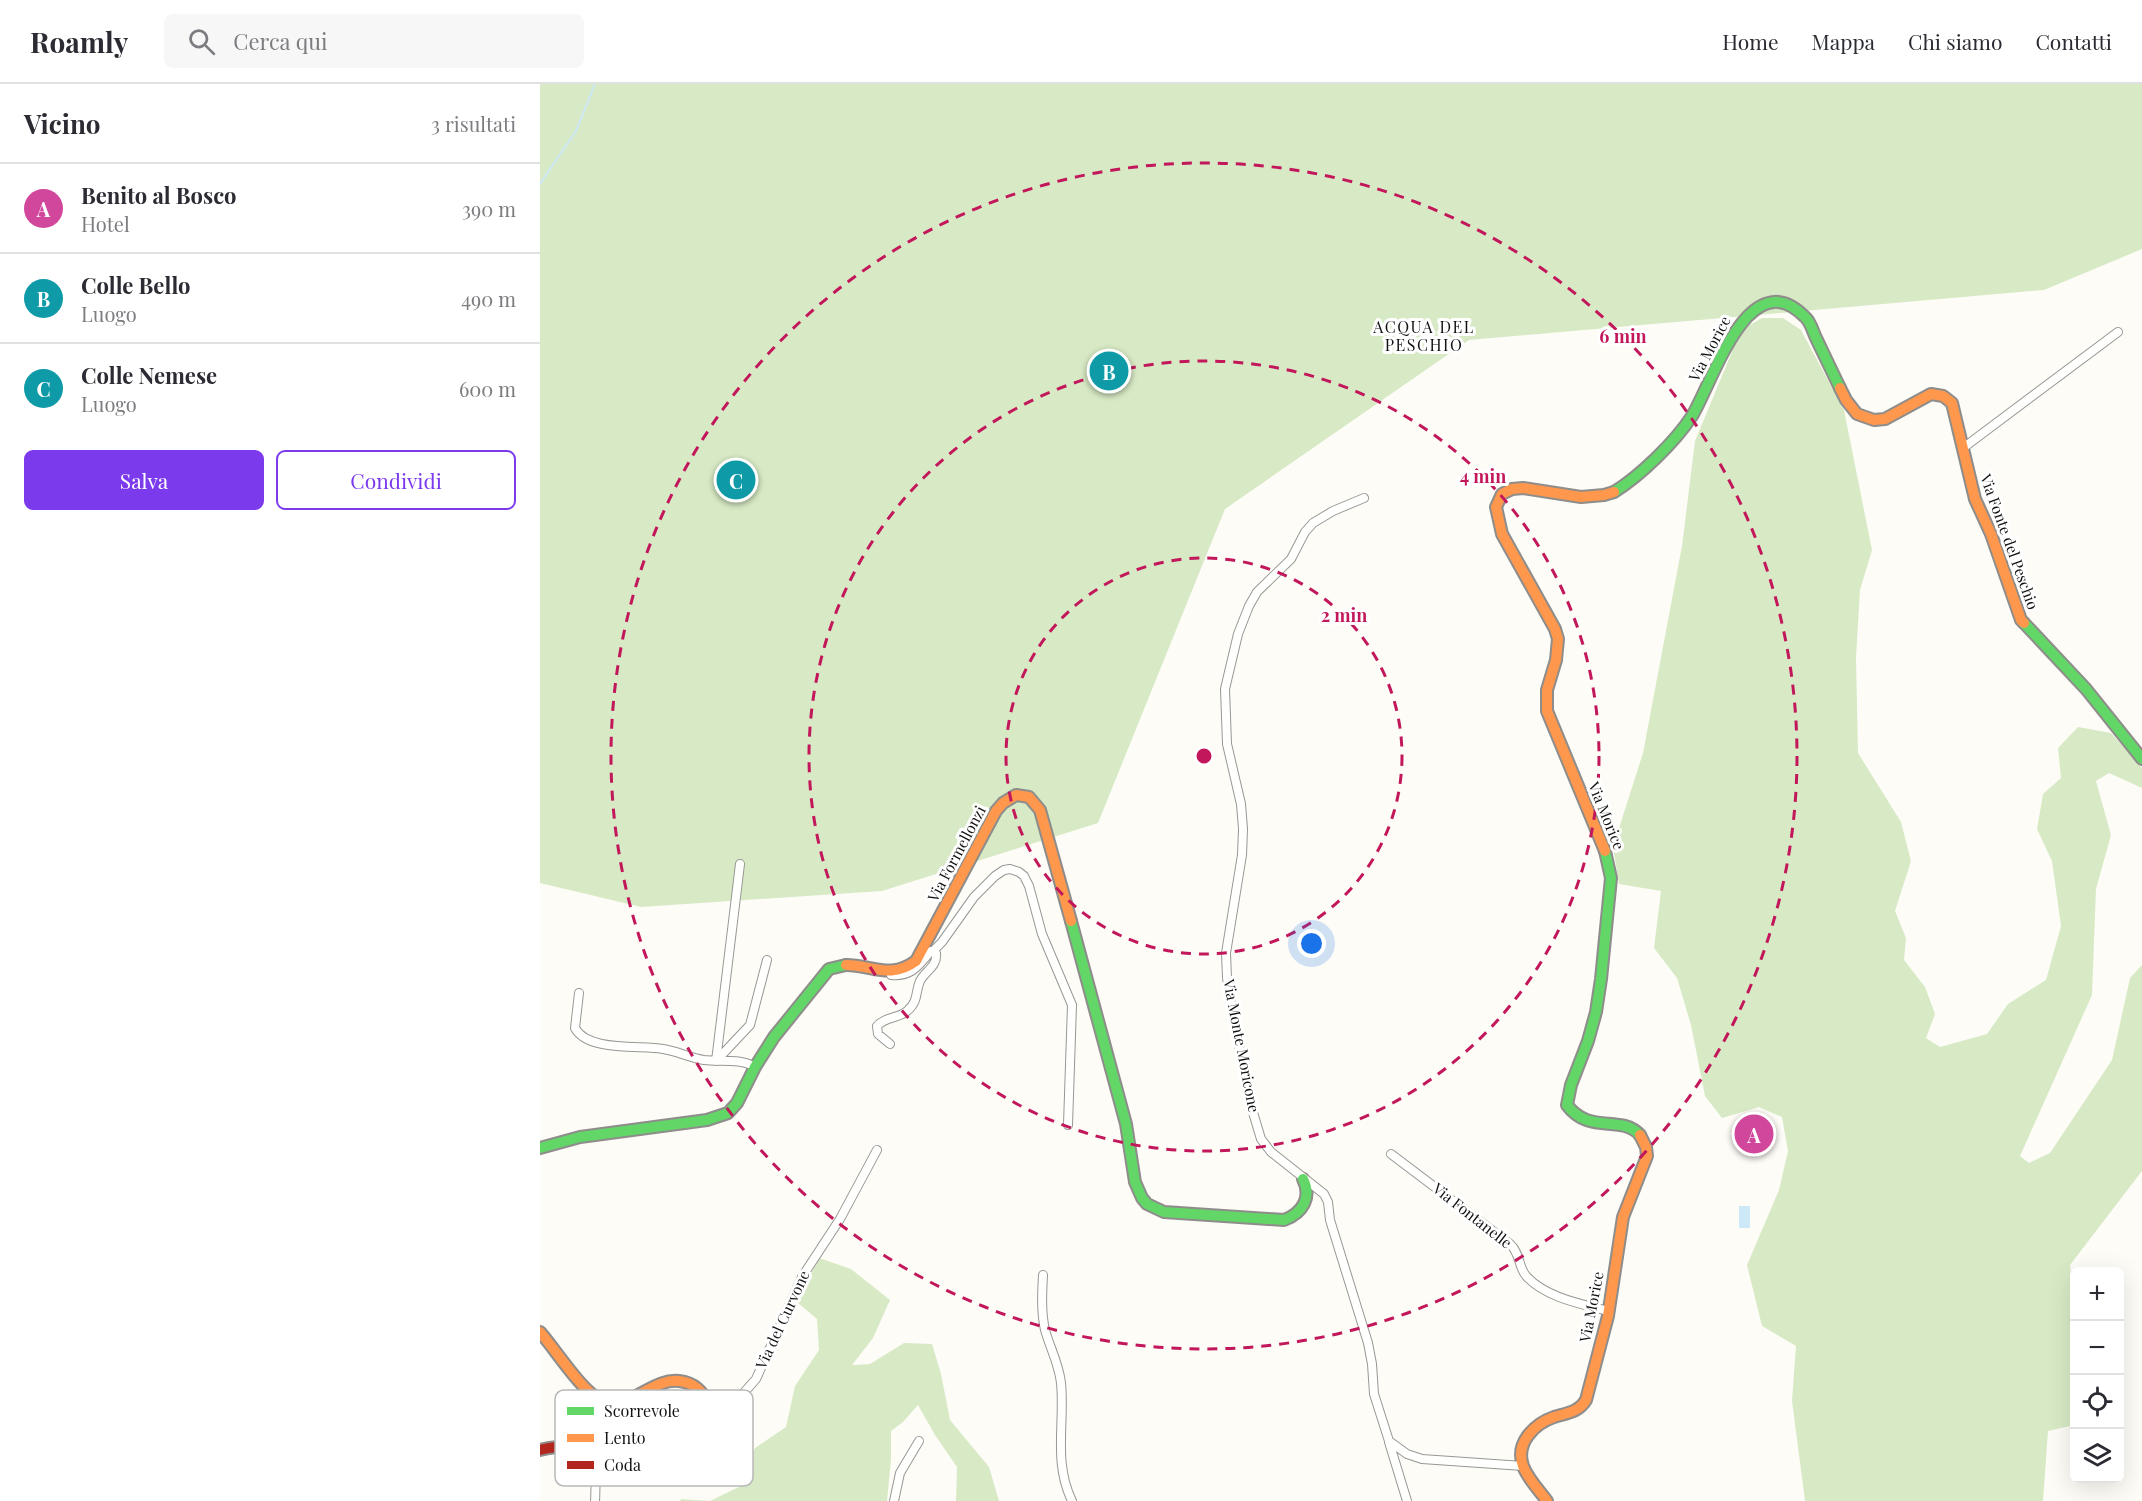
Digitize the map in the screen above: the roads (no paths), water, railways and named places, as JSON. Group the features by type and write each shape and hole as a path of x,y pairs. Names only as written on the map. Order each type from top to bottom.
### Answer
{"street":[{"name":"Via Fonte del Peschio","path":"1770,303 1786,305 1807,319 1846,400 1857,414 1868,419 1882,420 1928,395 1939,395 1948,399 1953,405 1975,499 1991,534 2020,620 2086,689 2142,759"},
{"name":"Via Morice","path":"1523,1466 1524,1443 1532,1430 1550,1419 1576,1411 1585,1403 1608,1311 1623,1216 1644,1166 1646,1146 1635,1130 1583,1120 1572,1112 1567,1102 1596,1012 1611,894 1611,874 1604,849 1547,711 1546,691 1559,653 1558,635 1502,534 1498,521 1497,504 1502,494 1514,488 1591,497 1607,495 1624,486 1688,422 1743,319 1755,308 1770,303"},
{"path":"1963,448 2118,332"},
{"name":"Via Monte Moricone","path":"1364,498 1315,521 1305,532 1291,559 1257,592 1238,634 1225,689 1227,744 1241,804 1243,829 1242,855 1227,953 1231,1005 1259,1134 1271,1152 1320,1190 1327,1200 1330,1220 1368,1343 1374,1394 1407,1501"},
{"name":"Via Formellonzi","path":"540,1148 580,1137 721,1116 735,1105 774,1037 830,969 837,965 845,965 882,971 904,969 916,961 998,808 1012,795 1026,796 1039,807 1044,819 1123,1113 1130,1142 1133,1175 1142,1199 1152,1208 1164,1212 1284,1220 1296,1216 1305,1204 1308,1191 1304,1179"},
{"path":"716,1061 740,864"},
{"path":"882,971 894,975 907,974 920,966 929,952 942,942 974,897 995,876 1004,870 1019,872 1024,876 1029,886 1040,929 1072,1005 1068,1125"},
{"path":"890,1044 878,1034 878,1026 885,1019 901,1015 910,1009 918,995 920,980 936,960 937,955 933,951"},
{"path":"716,1061 750,1025 767,960"},
{"path":"579,993 575,1028 577,1033 585,1038 603,1044 661,1048 698,1059 744,1062 755,1067"},
{"name":"Via del Curvone","path":"746,1390 756,1379 802,1277 840,1219 877,1150"},
{"name":"Via Fontanelle","path":"1391,1154 1510,1244 1518,1253 1524,1274 1533,1282 1561,1297 1608,1311"},
{"path":"1043,1275 1042,1315 1061,1379 1060,1455 1065,1484 1072,1501"},
{"path":"540,1332 587,1390"},
{"path":"648,1390 664,1382 681,1381 700,1390"},
{"path":"894,1501 900,1473 919,1441"},
{"path":"1389,1441 1407,1454 1422,1459 1523,1466 1547,1501"},
{"path":"540,1450 555,1447"},
{"path":"595,1501 596,1486"}],"water":[{"path":"1739,1206 1750,1206 1750,1228 1739,1228"}],"waterway":[{"path":"540,184 576,131 595,84"}],"place":[{"name":"Colle Bello","path":"1109,371"},
{"name":"Colle Nemese","path":"736,480"},
{"name":"Benito al Bosco","path":"1754,1134"}],"district":[{"name":"ACQUA DEL PESCHIO","path":"1424,336"}]}
